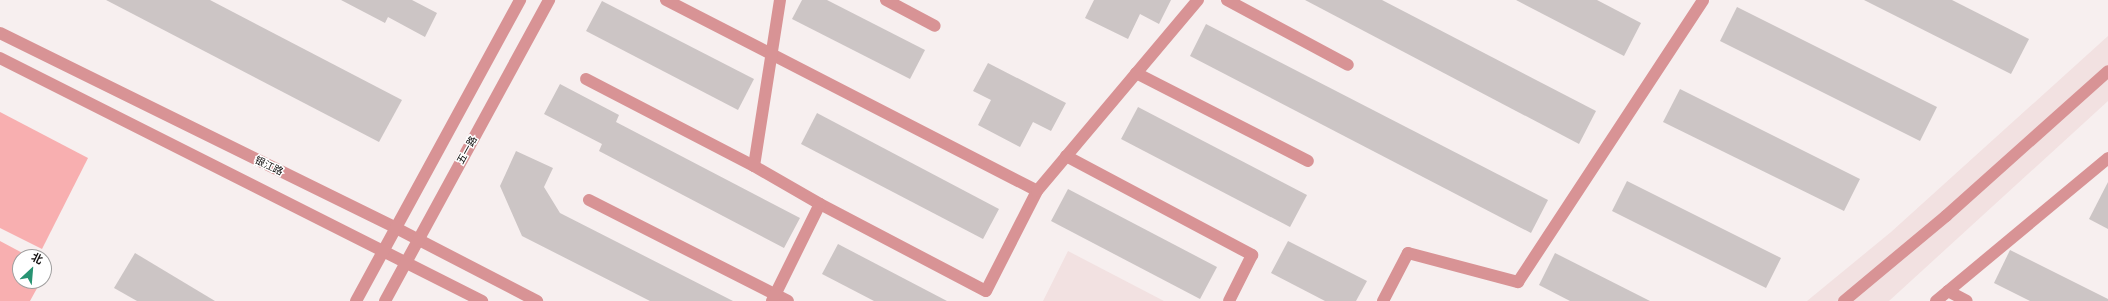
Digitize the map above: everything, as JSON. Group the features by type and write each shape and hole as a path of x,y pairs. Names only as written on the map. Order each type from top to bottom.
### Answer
{"street":[{"path":"356,301 520,0"},
{"name":"五一路","path":"385,301 549,0"},
{"path":"666,0 1037,191"},
{"path":"754,166 780,0"},
{"path":"886,0 935,26"},
{"path":"586,79 754,166 820,204 986,290 1037,191 1198,0"},
{"path":"1227,0 1348,65"},
{"path":"1383,301 1408,253 1518,282 1703,0"},
{"name":"银江路","path":"0,33 396,228 537,301"},
{"path":"0,58 384,250 482,301"},
{"path":"1844,301 1946,216 2108,71"},
{"path":"1136,73 1308,161"},
{"path":"1066,156 1252,255 1232,300"},
{"path":"1936,301 2108,158"},
{"path":"589,200 773,298 788,301"},
{"path":"773,298 820,204"},
{"path":"1948,291 1967,301"}],"shaded area":[{"path":"2108,36 2108,101 1889,301 1807,301 1891,232"},
{"path":"0,112 88,158 42,249 0,228"},
{"path":"0,241 15,249 12,249 12,289 37,289 30,301 0,301"},
{"path":"1068,251 1164,301 1043,301"}],"building":[{"path":"106,0 210,0 402,100 379,142"},
{"path":"341,0 412,0 437,13 425,37 388,17 385,23"},
{"path":"802,0 827,0 925,50 910,79 792,19"},
{"path":"1094,0 1171,0 1159,24 1140,14 1128,39 1085,18"},
{"path":"1305,0 1382,0 1596,111 1579,144"},
{"path":"1516,0 1597,0 1641,23 1624,56"},
{"path":"1864,0 1952,0 2029,39 2011,74"},
{"path":"602,1 754,79 738,110 586,31"},
{"path":"1737,7 1937,107 1920,141 1720,41"},
{"path":"1206,24 1548,200 1531,233 1190,56"},
{"path":"988,63 1066,103 1051,131 1033,122 1020,147 978,125 991,100 973,91"},
{"path":"560,84 619,115 616,122 800,218 784,248 599,151 602,144 544,114"},
{"path":"1680,89 1860,179 1844,211 1663,122"},
{"path":"1138,107 1307,195 1290,227 1121,139"},
{"path":"817,113 999,209 983,239 801,144"},
{"path":"516,151 553,168 544,187 560,213 733,301 650,301 522,236 500,186"},
{"path":"1627,181 1781,258 1766,288 1612,211"},
{"path":"2108,182 2108,229 2089,219"},
{"path":"1068,189 1217,267 1200,299 1051,221"},
{"path":"1288,241 1367,281 1356,301 1325,301 1271,273"},
{"path":"838,244 947,301 874,301 822,274"},
{"path":"2010,250 2108,299 2108,301 2030,301 1994,283"},
{"path":"135,253 215,301 137,301 114,288"},
{"path":"1555,253 1650,301 1570,301 1539,285"}]}
